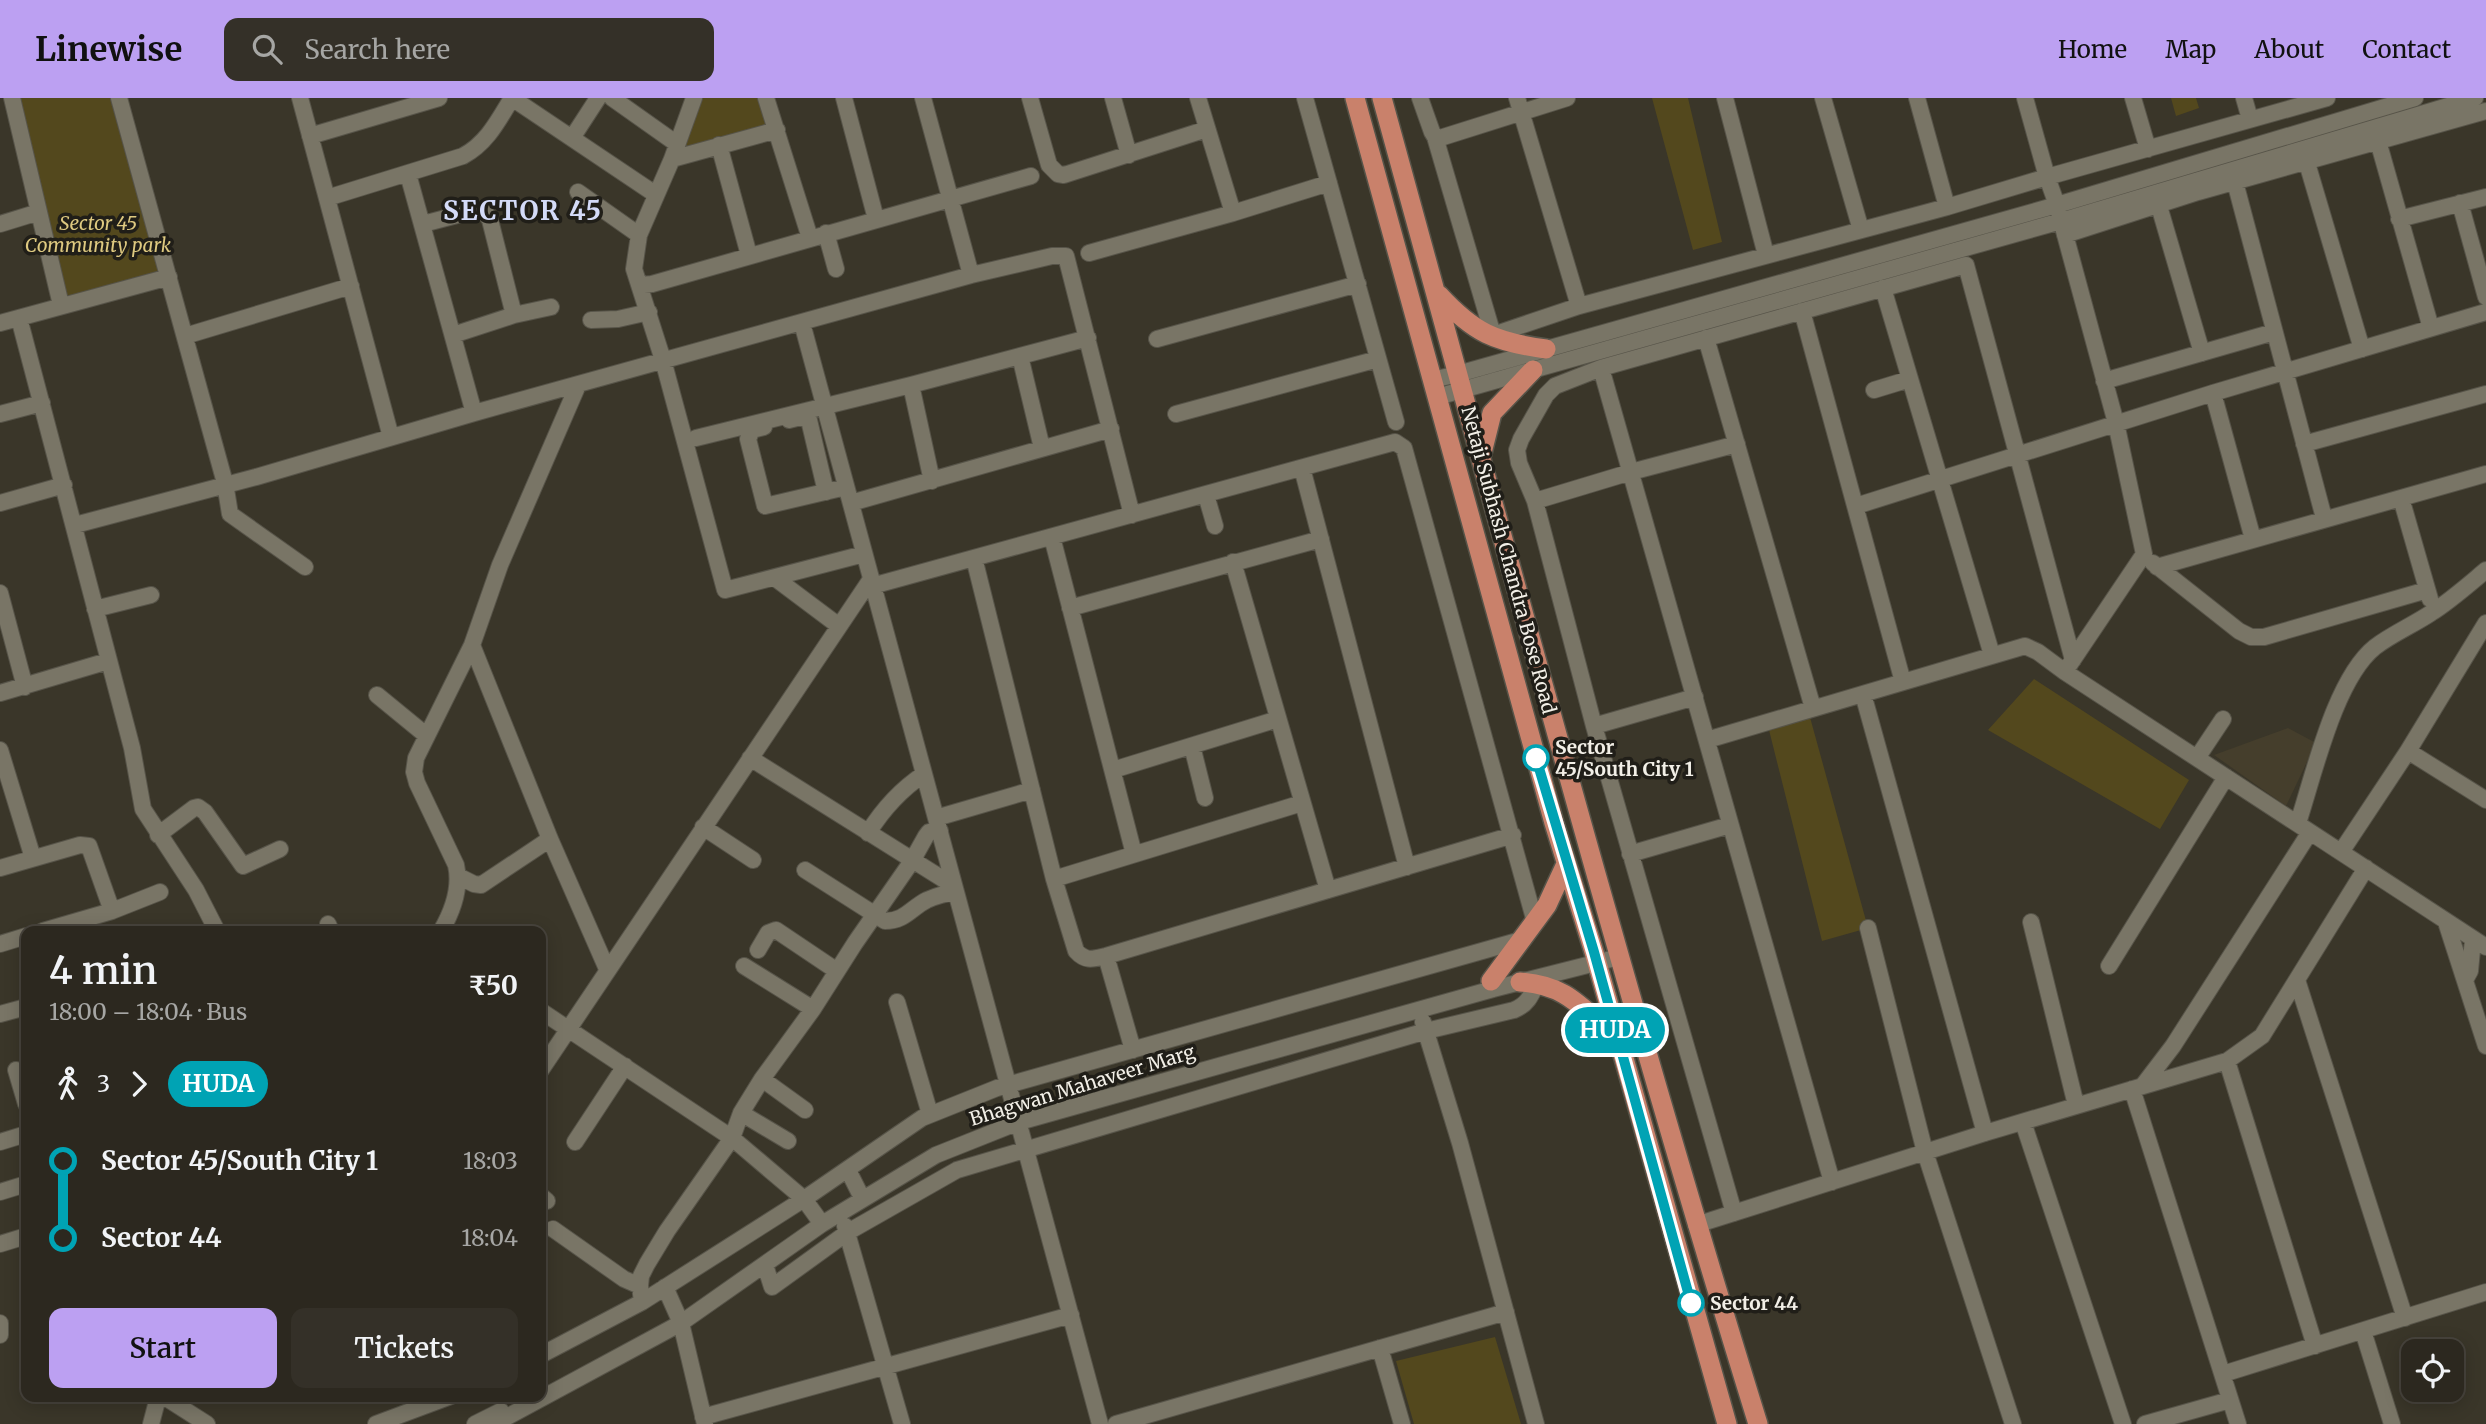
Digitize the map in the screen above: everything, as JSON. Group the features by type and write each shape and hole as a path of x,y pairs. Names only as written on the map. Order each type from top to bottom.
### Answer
{"main road":[{"name":"Netaji Subhash Chandra Bose Road","path":"1355,98 1566,864 1727,1424"},
{"name":"Netaji Subhash Chandra Bose Road","path":"1382,98 1617,952 1696,1225 1758,1424"},
{"path":"1436,292 1454,311 1488,337 1510,344 1546,349"},
{"path":"1481,458 1492,414 1533,370"},
{"path":"1491,981 1555,892 1566,864"},
{"path":"1528,983 1563,993 1618,1039"},
{"path":"1627,1072 1651,1067"}],"street":[{"path":"12,98 61,305"},
{"path":"119,98 225,484 230,514 305,567"},
{"path":"300,98 391,437"},
{"path":"310,136 389,105 439,98"},
{"path":"327,198 463,156 475,149 497,123 512,98 655,194"},
{"path":"572,138 598,98"},
{"path":"612,98 675,151 719,145 777,130"},
{"path":"694,98 675,151 639,234 634,269 663,360 725,590 864,554"},
{"path":"766,98 810,238"},
{"path":"844,98 876,219"},
{"path":"923,98 971,275"},
{"path":"1030,98 1049,165 1058,174 1064,175 1207,129"},
{"path":"1113,98 1129,155"},
{"path":"1198,98 1233,213"},
{"path":"1305,98 1396,422"},
{"path":"1420,98 1435,137 1493,335 1580,306 1947,207 2321,99"},
{"path":"1435,137 1440,138 1520,105 1567,98"},
{"path":"1724,98 1766,256"},
{"path":"1823,98 1861,230"},
{"path":"1917,98 1947,207"},
{"path":"2025,98 2116,423 2144,554 2157,568 2239,631 2251,637 2264,637 2427,590"},
{"path":"2133,98 2148,149"},
{"path":"2244,98 2250,119"},
{"path":"1460,382 1546,349 2061,220 2415,98"},
{"path":"1434,388 1533,370 2061,220 2475,98"},
{"path":"1520,105 1580,306"},
{"path":"2061,220 2159,206 2486,111"},
{"path":"2378,141 2431,328"},
{"path":"719,145 749,255"},
{"path":"2307,163 2362,349"},
{"path":"408,174 474,413"},
{"path":"641,285 1031,176"},
{"path":"1089,253 1329,183"},
{"path":"2235,183 2324,518"},
{"path":"578,192 639,234"},
{"path":"2399,219 2486,197"},
{"path":"2460,203 2486,297"},
{"path":"2159,206 2202,353"},
{"path":"423,224 476,210 485,212 490,220 514,315"},
{"path":"0,223 40,212"},
{"path":"826,233 836,269"},
{"path":"75,525 256,477 474,413 971,275 1052,256 1066,256 1132,515"},
{"path":"1734,1213 1594,726 1535,501 1519,463 1517,450 1521,439 1546,395 1555,386 1601,368 1966,265 2019,456 2069,666"},
{"path":"0,323 169,277"},
{"path":"1157,339 1357,284"},
{"path":"185,336 351,286"},
{"path":"1883,288 1992,655"},
{"path":"453,335 514,315 551,307"},
{"path":"1802,311 1903,682"},
{"path":"591,320 618,319 649,312"},
{"path":"1856,506 2213,393 2486,312"},
{"path":"19,318 132,748 140,800 149,821 197,890 215,926"},
{"path":"802,323 1101,1424"},
{"path":"2104,381 2274,332"},
{"path":"696,438 1088,338"},
{"path":"1706,338 1813,708"},
{"path":"1020,356 1042,448"},
{"path":"1176,414 1378,359"},
{"path":"1601,368 1832,1181"},
{"path":"1874,390 1910,379"},
{"path":"445,926 449,918 458,876 456,865 414,772 416,758 472,645 500,565 578,385"},
{"path":"911,385 932,481"},
{"path":"2213,393 2253,539"},
{"path":"2304,444 2486,394"},
{"path":"0,414 42,403"},
{"path":"826,492 809,420 801,417 750,433 748,439 765,506 826,492 849,496"},
{"path":"771,517 849,496 932,481 1111,429"},
{"path":"546,1062 839,626 872,583 1052,537 1395,442 1404,448 1535,922"},
{"path":"1535,501 1737,444"},
{"path":"1302,468 1407,867"},
{"path":"2157,568 2324,518 2486,474"},
{"path":"0,503 64,485"},
{"path":"1206,495 1215,526"},
{"path":"2400,498 2433,612"},
{"path":"1052,537 1135,854"},
{"path":"1070,608 1321,539"},
{"path":"2069,666 2144,554"},
{"path":"974,558 1054,879 1076,951 1082,958 1089,960 1106,956 1513,835"},
{"path":"1233,562 1328,890"},
{"path":"2138,1087 2174,1046 2304,827 2325,738 2344,689 2358,665 2375,647 2433,612 2486,570"},
{"path":"775,578 839,626"},
{"path":"95,609 150,595"},
{"path":"1,601 25,687"},
{"path":"2340,852 2408,751 2486,623"},
{"path":"472,645 607,970"},
{"path":"1707,740 2025,646 2069,666 2197,758 2479,943 2465,980"},
{"path":"0,693 108,661"},
{"path":"1863,694 1985,1133"},
{"path":"377,695 427,736"},
{"path":"1594,726 1695,697"},
{"path":"1112,770 1278,719"},
{"path":"2197,758 2223,719"},
{"path":"1192,746 1205,798"},
{"path":"0,750 4,778 33,859"},
{"path":"2408,751 2486,800"},
{"path":"750,758 955,889"},
{"path":"869,833 880,815 904,787 924,774"},
{"path":"2109,966 2226,777"},
{"path":"641,1294 641,1276 667,1231 732,1138 741,1113 762,1079 813,1009 929,832 938,825 1032,790"},
{"path":"1054,879 1302,803"},
{"path":"158,835 198,807 205,812 243,866 280,849"},
{"path":"1630,854 1730,825"},
{"path":"703,827 753,860"},
{"path":"458,876 474,884 481,884 551,839"},
{"path":"0,868 80,845 89,846 112,911"},
{"path":"1696,1225 2076,1105 2227,1062 2262,1036 2366,868"},
{"path":"805,870 885,920 896,921 926,900 955,889"},
{"path":"60,926 112,911 160,892"},
{"path":"2031,922 2076,1105"},
{"path":"2446,922 2486,1046"},
{"path":"1868,928 1925,1152 2013,1424"},
{"path":"758,950 768,933 776,930 836,971"},
{"path":"0,944 21,938"},
{"path":"546,1352 641,1294 665,1287 804,1199 930,1114 1009,1085 1521,940"},
{"name":"Bhagwan Mahaveer Marg","path":"546,1388 679,1319 817,1217 932,1148 1017,1118 1491,981 1617,952"},
{"path":"1106,956 1133,1050"},
{"name":"Bhagwan Mahaveer Marg","path":"546,1394 679,1319 936,1155 1017,1118 1528,983 1595,958"},
{"path":"744,966 813,1009"},
{"path":"2297,980 2405,1318"},
{"path":"765,1265 772,1287 848,1232 957,1170 1426,1031 1523,1007 1528,983"},
{"path":"897,1002 930,1114"},
{"path":"0,1014 21,1008"},
{"path":"1420,1010 1536,1424"},
{"path":"546,1014 732,1138 804,1199 817,1217"},
{"path":"2227,1062 2315,1346"},
{"path":"575,1142 625,1066"},
{"path":"14,1071 21,1090"},
{"path":"762,1079 805,1110"},
{"path":"2138,1087 2238,1424"},
{"path":"741,1113 788,1141"},
{"path":"2023,1122 2123,1424"},
{"path":"0,1142 21,1136"},
{"path":"848,1170 859,1192"},
{"path":"0,1192 21,1186"},
{"path":"840,1214 848,1232 902,1424"},
{"path":"553,1229 641,1294"},
{"path":"0,1244 21,1238"},
{"path":"665,1287 679,1319 704,1420 1071,1315"},
{"path":"2223,1374 2486,1292"},
{"path":"1116,1424 1506,1312"},
{"path":"0,1323 0,1335"},
{"path":"2363,1331 2392,1424"},
{"path":"1380,1348 1402,1424"},
{"path":"2145,1424 2230,1399"},
{"path":"151,1424 156,1402"},
{"path":"376,1424 435,1402"},
{"path":"475,1424 518,1402"},
{"name":"Bhagwan Mahaveer Marg","path":"494,1424 533,1402"},
{"path":"189,1403 207,1424"}],"shaded area":[{"path":"2288,728 2316,743 2286,806 2214,755"}],"green space":[{"name":"Sector 45 Community park","path":"17,98 110,98 158,271 65,297"},
{"path":"697,98 764,98 773,128 677,155"},
{"path":"1652,98 1688,98 1722,242 1693,250"},
{"path":"2171,98 2196,98 2199,108 2176,116"},
{"path":"2034,679 2189,780 2160,829 1988,730"},
{"path":"1808,710 1868,928 1822,941 1769,730"},
{"path":"1495,1337 1521,1424 1414,1424 1396,1361"}],"bus line":[{"name":"HUDA","path":"1536,758 1594,952 1691,1303"}],"place":[{"name":"Sector 45/South City 1","path":"1536,758"},
{"name":"Sector 44","path":"1691,1303"}],"district":[{"name":"SECTOR 45","path":"523,211"}]}
